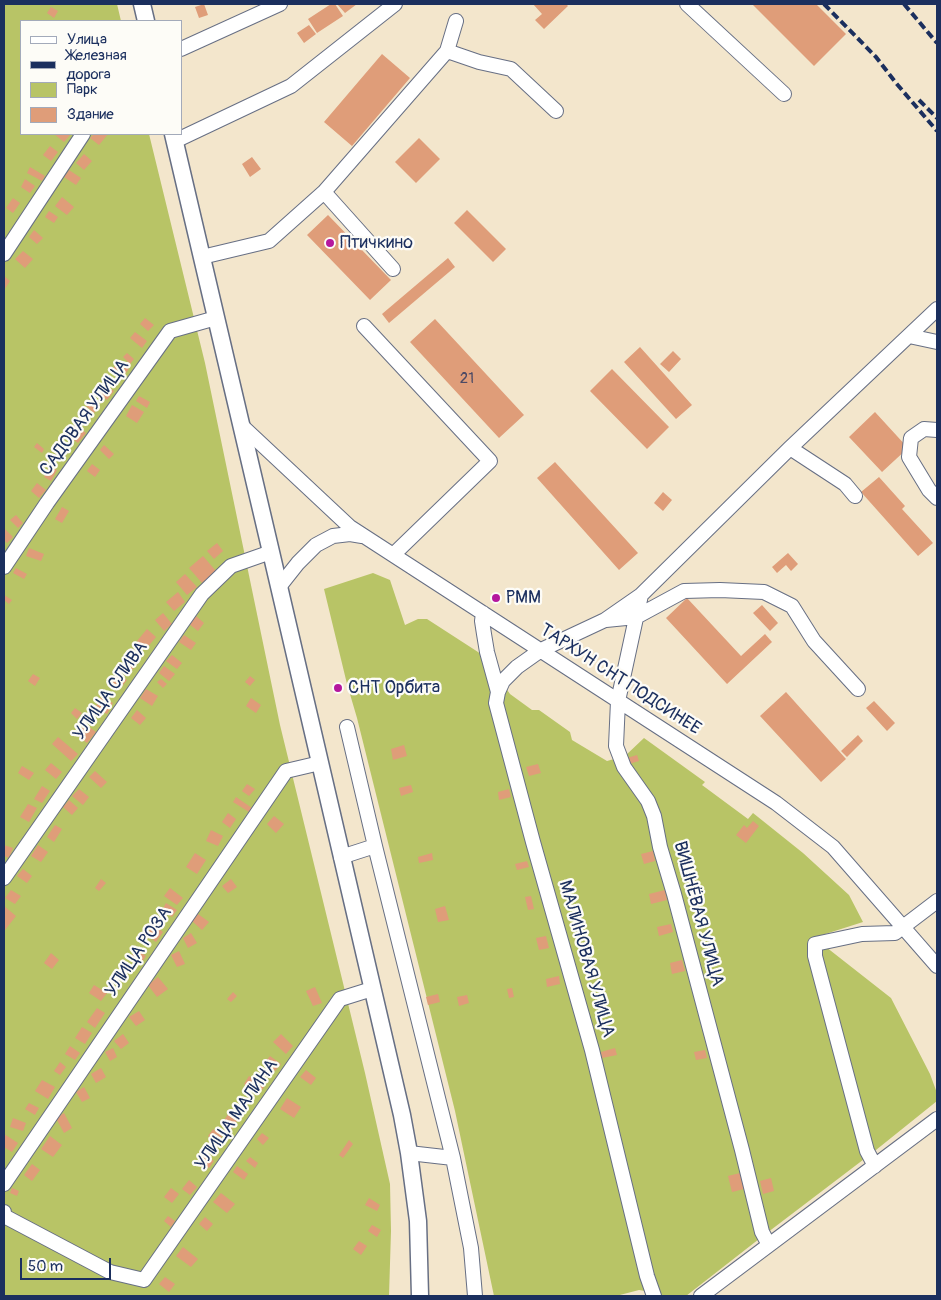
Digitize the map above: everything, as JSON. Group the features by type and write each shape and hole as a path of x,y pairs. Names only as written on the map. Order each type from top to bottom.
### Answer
{"main road":[{"path":"142,4 146,20"},
{"path":"174,137 402,1115 418,1221 420,1296"}],"street":[{"path":"182,49 280,4"},
{"path":"182,134 291,86 394,4"},
{"path":"687,4 784,94"},
{"path":"202,257 269,241 324,192 447,51 456,21"},
{"path":"447,51 479,62 512,69 556,111"},
{"path":"4,254 82,135"},
{"path":"324,192 393,269"},
{"path":"498,692 503,682 517,667 541,650 605,620 641,595 790,448 937,309"},
{"name":"САДОВАЯ УЛИЦА","path":"4,568 47,503 170,331 216,318"},
{"path":"364,326 490,461 393,555"},
{"path":"909,336 937,342"},
{"name":"ТАРХУН СНТ ПОДСИНЕЕ","path":"241,425 350,527 776,803 833,847 937,966"},
{"path":"937,430 924,429 911,438 909,456 929,490 937,498"},
{"path":"790,448 845,484 855,496"},
{"path":"280,587 298,563 316,545 333,536 350,534 366,537"},
{"name":"УЛИЦА СЛИВА","path":"4,878 202,594 231,566 272,552"},
{"path":"605,620 636,617 684,591 764,592 792,606 814,642 858,689"},
{"name":"ВИШНЁВАЯ УЛИЦА","path":"641,595 618,701 616,746 624,767 648,801 654,816 660,848 742,1150 762,1232 769,1245"},
{"name":"МАЛИНОВАЯ УЛИЦА","path":"483,613 482,621 485,643 498,692 496,703 592,1050 647,1276 654,1296"},
{"path":"347,727 454,1158 471,1248 476,1296"},
{"name":"УЛИЦА РОЗА","path":"4,1184 286,771 320,763"},
{"path":"342,857 375,846"},
{"path":"875,1166 867,1151 816,956 815,944 862,934 895,933 937,901"},
{"name":"УЛИЦА МАЛИНА","path":"4,1212 4,1216 110,1272 144,1280 340,999 372,989"},
{"path":"701,1296 937,1119"},
{"path":"409,1153 454,1158"}],"green space":[{"path":"4,4 117,4 121,20 20,20 20,135 149,135 205,363 280,725 365,1073 390,1184 389,1296 4,1296"},
{"path":"373,573 390,580 405,625 418,619 427,619 478,652 485,658 510,694 532,710 539,710 570,732 572,740 607,761 625,756 644,738 705,782 702,785 748,819 753,813 803,853 849,895 863,922 819,936 826,947 891,998 930,1074 937,1093 937,1101 686,1296 648,1296 645,1291 639,1290 616,1296 494,1296 455,1111 324,589"}],"building":[{"path":"204,4 208,15 199,18 195,7"},
{"path":"331,4 335,4 343,16 317,33 308,19"},
{"path":"337,4 357,4 345,13"},
{"path":"533,4 566,4 568,6 544,29 535,20 542,14"},
{"path":"752,4 816,4 846,34 814,66"},
{"path":"51,7 58,11 54,18 47,13"},
{"path":"309,25 316,34 304,43 297,33"},
{"path":"382,54 410,78 352,146 324,122"},
{"path":"55,135 70,135 64,142"},
{"path":"93,135 107,135 99,145 90,138"},
{"path":"419,138 440,159 416,183 395,162"},
{"path":"50,146 58,152 51,161 43,155"},
{"path":"84,154 92,161 84,170 76,163"},
{"path":"252,157 261,169 250,177 242,164"},
{"path":"30,167 45,176 42,181 27,173"},
{"path":"69,170 81,178 76,185 64,177"},
{"path":"25,179 35,186 30,193 21,187"},
{"path":"62,197 74,207 67,215 55,206"},
{"path":"13,198 20,203 13,213 6,208"},
{"path":"467,210 506,249 493,262 454,223"},
{"path":"49,211 58,217 54,223 45,217"},
{"path":"328,215 391,280 370,300 307,235"},
{"path":"34,230 43,238 37,244 29,237"},
{"path":"23,251 33,259 25,268 15,259"},
{"path":"448,258 455,267 389,323 382,314"},
{"path":"4,276 10,281 4,290"},
{"path":"145,318 154,325 148,331 140,324"},
{"path":"435,319 524,415 499,438 410,342"},
{"path":"135,332 147,341 142,348 130,338"},
{"path":"640,347 692,405 676,419 624,362"},
{"path":"673,351 681,359 669,372 660,364"},
{"path":"127,353 134,359 130,364 123,357"},
{"path":"119,361 129,369 121,379 111,371"},
{"path":"612,369 669,427 647,449 590,391"},
{"path":"104,384 114,391 107,400 97,392"},
{"path":"139,396 150,402 147,408 136,401"},
{"path":"92,399 100,406 94,413 86,406"},
{"path":"132,405 144,412 137,423 126,416"},
{"path":"875,412 908,448 882,472 849,437"},
{"path":"75,425 86,433 78,443 67,435"},
{"path":"37,443 44,449 42,453 34,447"},
{"path":"104,445 114,454 109,459 100,450"},
{"path":"555,462 638,553 619,570 537,478"},
{"path":"92,464 100,470 95,477 87,471"},
{"path":"50,466 57,470 51,481 44,477"},
{"path":"879,477 905,506 902,509 933,543 918,556 861,492"},
{"path":"37,483 46,490 39,498 31,491"},
{"path":"663,492 672,500 663,511 654,503"},
{"path":"62,507 69,511 62,523 55,519"},
{"path":"16,515 23,523 18,528 10,520"},
{"path":"4,528 13,537 7,543 4,540"},
{"path":"217,543 223,551 214,559 207,551"},
{"path":"29,548 44,554 41,561 26,556"},
{"path":"788,553 798,564 791,571 786,565 777,573 772,567"},
{"path":"203,556 216,571 202,583 189,568"},
{"path":"16,568 27,574 24,579 13,573"},
{"path":"185,574 197,587 187,595 176,582"},
{"path":"178,592 185,602 174,611 166,602"},
{"path":"4,595 12,600 9,604 4,600"},
{"path":"687,598 741,656 765,634 772,642 727,684 666,618"},
{"path":"762,605 778,623 770,631 753,613"},
{"path":"163,613 172,624 164,631 155,620"},
{"path":"196,616 204,623 198,631 189,624"},
{"path":"147,629 156,637 146,649 137,641"},
{"path":"184,635 196,643 191,650 179,642"},
{"path":"172,655 182,663 177,669 166,661"},
{"path":"128,659 136,665 128,675 120,669"},
{"path":"164,666 175,674 169,681 159,673"},
{"path":"118,673 127,680 120,689 111,682"},
{"path":"33,674 40,678 35,686 28,681"},
{"path":"250,676 255,680 250,686 245,682"},
{"path":"161,679 167,684 163,688 157,682"},
{"path":"146,689 158,696 152,706 140,698"},
{"path":"786,692 846,759 821,782 760,716"},
{"path":"101,697 113,703 107,714 95,708"},
{"path":"251,698 261,705 256,713 246,706"},
{"path":"874,701 895,723 887,731 866,708"},
{"path":"75,708 82,713 77,719 71,713"},
{"path":"137,710 146,718 140,725 131,718"},
{"path":"85,724 96,732 87,743 77,735"},
{"path":"858,735 863,741 847,757 841,751"},
{"path":"58,737 78,754 71,761 52,744"},
{"path":"404,745 407,756 393,760 391,749"},
{"path":"637,755 639,761 629,764 627,758"},
{"path":"51,763 62,772 56,779 45,770"},
{"path":"538,764 541,773 529,776 526,767"},
{"path":"22,766 34,773 29,780 18,773"},
{"path":"95,771 107,782 101,788 89,777"},
{"path":"247,784 255,789 249,796 242,791"},
{"path":"411,785 413,792 401,796 399,788"},
{"path":"42,786 50,791 42,803 34,799"},
{"path":"79,789 89,797 83,805 72,796"},
{"path":"509,789 511,797 499,800 498,792"},
{"path":"236,797 252,808 249,812 233,802"},
{"path":"69,800 78,808 72,815 63,807"},
{"path":"28,804 37,808 29,822 20,817"},
{"path":"228,813 236,819 230,828 222,822"},
{"path":"274,816 284,824 276,833 267,824"},
{"path":"753,821 759,826 746,843 736,835 744,825 747,828"},
{"path":"55,825 62,829 54,842 47,837"},
{"path":"211,830 223,836 218,846 206,841"},
{"path":"4,845 13,848 9,858 4,856"},
{"path":"38,845 48,852 41,862 31,856"},
{"path":"653,851 655,861 644,864 641,854"},
{"path":"195,853 206,860 197,874 186,867"},
{"path":"432,853 433,860 419,863 418,857"},
{"path":"527,861 529,867 517,870 515,864"},
{"path":"23,869 32,876 27,883 17,876"},
{"path":"101,879 106,883 99,891 95,888"},
{"path":"231,879 237,887 228,893 222,886"},
{"path":"170,888 183,898 177,905 164,896"},
{"path":"11,890 21,896 15,904 5,898"},
{"path":"665,890 667,900 651,904 649,894"},
{"path":"531,896 534,909 528,910 525,897"},
{"path":"166,903 177,910 172,917 162,910"},
{"path":"4,906 16,916 5,930 4,928"},
{"path":"445,906 449,920 438,922 435,909"},
{"path":"198,914 209,922 202,930 192,921"},
{"path":"671,924 673,932 659,936 657,927"},
{"path":"154,925 163,932 156,942 146,935"},
{"path":"191,933 197,943 188,948 183,938"},
{"path":"546,936 549,948 539,950 536,938"},
{"path":"136,949 146,956 140,965 130,958"},
{"path":"179,951 185,964 177,967 171,955"},
{"path":"51,953 59,960 52,969 44,963"},
{"path":"682,960 685,971 672,974 670,963"},
{"path":"559,976 560,984 547,987 546,979"},
{"path":"158,977 168,989 157,997 148,985"},
{"path":"94,985 107,993 101,1001 89,993"},
{"path":"315,987 322,1003 313,1006 306,991"},
{"path":"512,988 514,997 509,998 507,989"},
{"path":"233,992 237,996 231,1002 227,999"},
{"path":"438,994 440,1002 428,1005 426,997"},
{"path":"467,995 469,1003 459,1006 457,997"},
{"path":"97,1008 105,1013 95,1028 87,1022"},
{"path":"139,1011 145,1020 136,1026 129,1017"},
{"path":"82,1027 92,1033 85,1044 75,1038"},
{"path":"123,1034 129,1043 121,1049 114,1041"},
{"path":"281,1034 293,1046 286,1054 273,1042"},
{"path":"70,1046 80,1053 75,1060 65,1054"},
{"path":"113,1048 117,1057 110,1061 105,1052"},
{"path":"615,1048 617,1055 602,1058 601,1052"},
{"path":"705,1050 707,1058 696,1060 694,1052"},
{"path":"270,1056 281,1064 275,1071 264,1063"},
{"path":"60,1062 66,1067 60,1075 54,1071"},
{"path":"101,1068 106,1077 96,1083 91,1074"},
{"path":"306,1070 316,1078 311,1085 300,1077"},
{"path":"249,1076 264,1087 259,1094 244,1084"},
{"path":"42,1080 55,1087 48,1099 35,1091"},
{"path":"84,1087 90,1098 82,1102 76,1092"},
{"path":"287,1098 301,1107 294,1118 280,1109"},
{"path":"29,1103 39,1108 35,1115 25,1109"},
{"path":"64,1113 72,1128 64,1133 56,1118"},
{"path":"229,1113 238,1119 232,1129 222,1123"},
{"path":"13,1118 26,1123 23,1131 10,1127"},
{"path":"213,1129 222,1136 217,1143 208,1136"},
{"path":"262,1133 269,1138 263,1145 257,1139"},
{"path":"4,1134 18,1143 12,1152 4,1147"},
{"path":"50,1136 62,1145 53,1157 41,1149"},
{"path":"349,1140 353,1144 343,1158 339,1155"},
{"path":"203,1153 214,1161 209,1168 198,1160"},
{"path":"250,1157 258,1163 255,1168 246,1161"},
{"path":"32,1164 40,1170 32,1181 24,1175"},
{"path":"237,1166 248,1174 244,1180 233,1172"},
{"path":"740,1173 744,1189 732,1192 728,1176"},
{"path":"771,1178 774,1191 763,1194 760,1181"},
{"path":"189,1180 197,1187 190,1195 182,1189"},
{"path":"12,1188 19,1191 17,1196 10,1193"},
{"path":"171,1188 179,1194 172,1203 164,1197"},
{"path":"221,1193 235,1204 227,1213 213,1202"},
{"path":"369,1198 380,1205 377,1211 365,1205"},
{"path":"168,1216 175,1221 171,1227 164,1221"},
{"path":"205,1217 213,1224 207,1231 199,1224"},
{"path":"372,1225 381,1230 377,1237 368,1231"},
{"path":"359,1241 367,1246 361,1255 353,1249"},
{"path":"183,1247 198,1259 191,1267 176,1256"},
{"path":"165,1277 175,1284 169,1292 159,1284"}],"railway":[{"path":"824,4 876,57 937,131"},
{"path":"904,4 937,43"},
{"path":"919,100 937,118"}],"place":[{"name":"Птичкино","path":"330,243"},
{"name":"РММ","path":"496,598"},
{"name":"СНТ Орбита","path":"338,688"}]}
